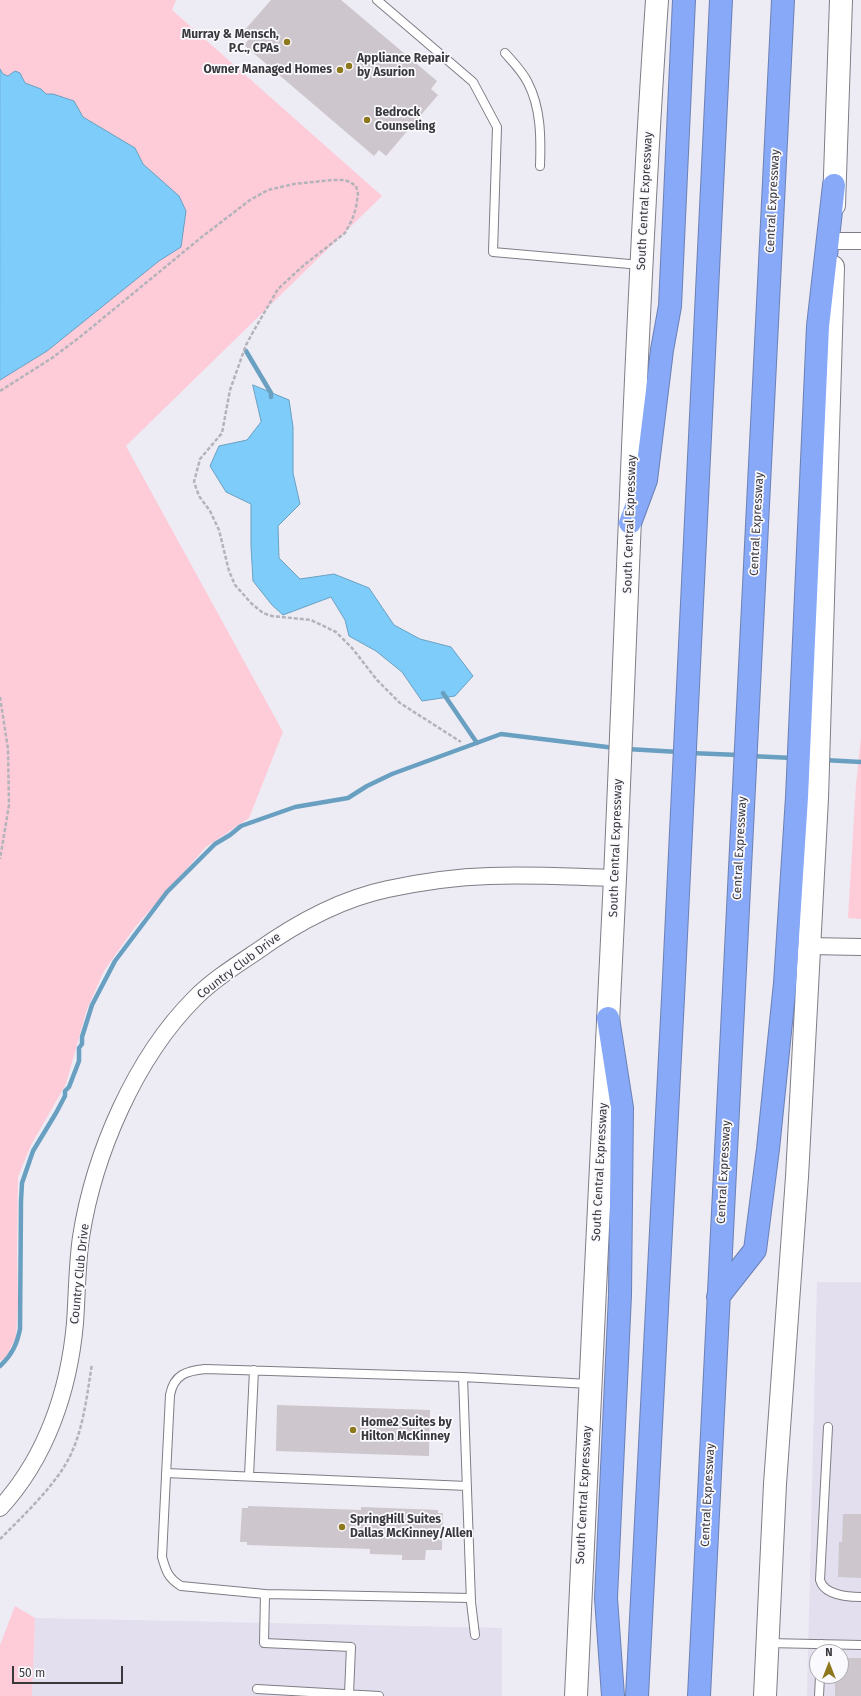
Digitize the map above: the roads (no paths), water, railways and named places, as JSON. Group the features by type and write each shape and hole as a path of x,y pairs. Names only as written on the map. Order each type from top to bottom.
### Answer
{"highway":[{"path":"630,523 646,480 662,350 670,306 684,0"},
{"path":"637,1696 665,1166 721,0"},
{"name":"Central Expressway","path":"698,1696 783,0"},
{"path":"718,1297 755,1250 768,1149 785,983 807,798 810,731 818,326 834,185"},
{"path":"608,1018 622,1108 620,1294 606,1598 612,1696"}],"main road":[{"name":"South Central Expressway","path":"576,1696 589,1384 616,878 619,775 642,265 658,0"},
{"path":"810,731 833,241 842,0"},
{"path":"765,1696 775,1484 797,1177 809,946 807,798"}],"street":[{"path":"833,241 861,241"},
{"name":"Country Club Drive","path":"0,1508 18,1486 32,1465 51,1427 62,1395 73,1345 81,1239 90,1197 114,1125 142,1067 160,1039 196,998 227,972 289,929 310,918 358,898 385,890 444,880 489,876 616,878"},
{"path":"809,946 861,947"}],"lane":[{"path":"378,0 473,82 497,127 493,252 642,265"},
{"path":"506,53 528,83 533,96 541,138 540,166"},
{"path":"471,1598 265,1594 198,1589 181,1586 172,1580 167,1572 162,1557 170,1395 174,1382 183,1374 193,1370 205,1369 463,1377 589,1384"},
{"path":"249,1476 254,1370"},
{"path":"463,1377 471,1598 475,1635"},
{"path":"828,1427 820,1580 821,1584 830,1591 844,1596 861,1597"},
{"path":"166,1473 467,1486"},
{"path":"265,1594 264,1643 351,1647 349,1694"},
{"path":"767,1643 809,1647"},
{"path":"849,1645 861,1644"},
{"path":"820,1684 820,1696"},
{"path":"257,1689 379,1696"}],"water":[{"path":"0,69 3,74 8,76 15,71 20,73 25,83 41,89 46,94 53,94 74,101 83,117 135,148 143,164 179,196 186,211 181,247 159,261 47,351 0,380"},
{"path":"253,385 289,400 293,427 293,473 300,504 278,526 279,558 300,579 334,574 369,588 394,625 420,639 451,647 473,676 455,696 422,701 402,672 376,651 349,636 345,620 331,597 283,615 272,605 253,581 251,504 226,492 210,466 219,446 247,440 261,422"}],"waterway":[{"path":"246,351 271,393 271,397"},
{"path":"443,693 477,743"},
{"path":"0,1366 8,1358 13,1349 20,1329 22,1183 33,1151 56,1113 65,1096 65,1091 69,1087 79,1061 79,1048 82,1044 82,1037 92,1005 115,961 167,892 215,844 241,826 295,807 348,798 367,786 392,774 501,734 615,748"},
{"path":"627,749 679,752"},
{"path":"690,753 739,755"},
{"path":"750,756 793,758"},
{"path":"824,760 861,762"}],"place":[{"name":"Murray & Mensch, P.C., CPAs","path":"287,42"},
{"name":"Appliance Repair by Asurion","path":"349,66"},
{"name":"Owner Managed Homes","path":"340,70"},
{"name":"Bedrock Counseling","path":"367,120"},
{"name":"Home2 Suites by Hilton McKinney","path":"353,1430"},
{"name":"SpringHill Suites Dallas McKinney/Allen","path":"342,1527"}]}
